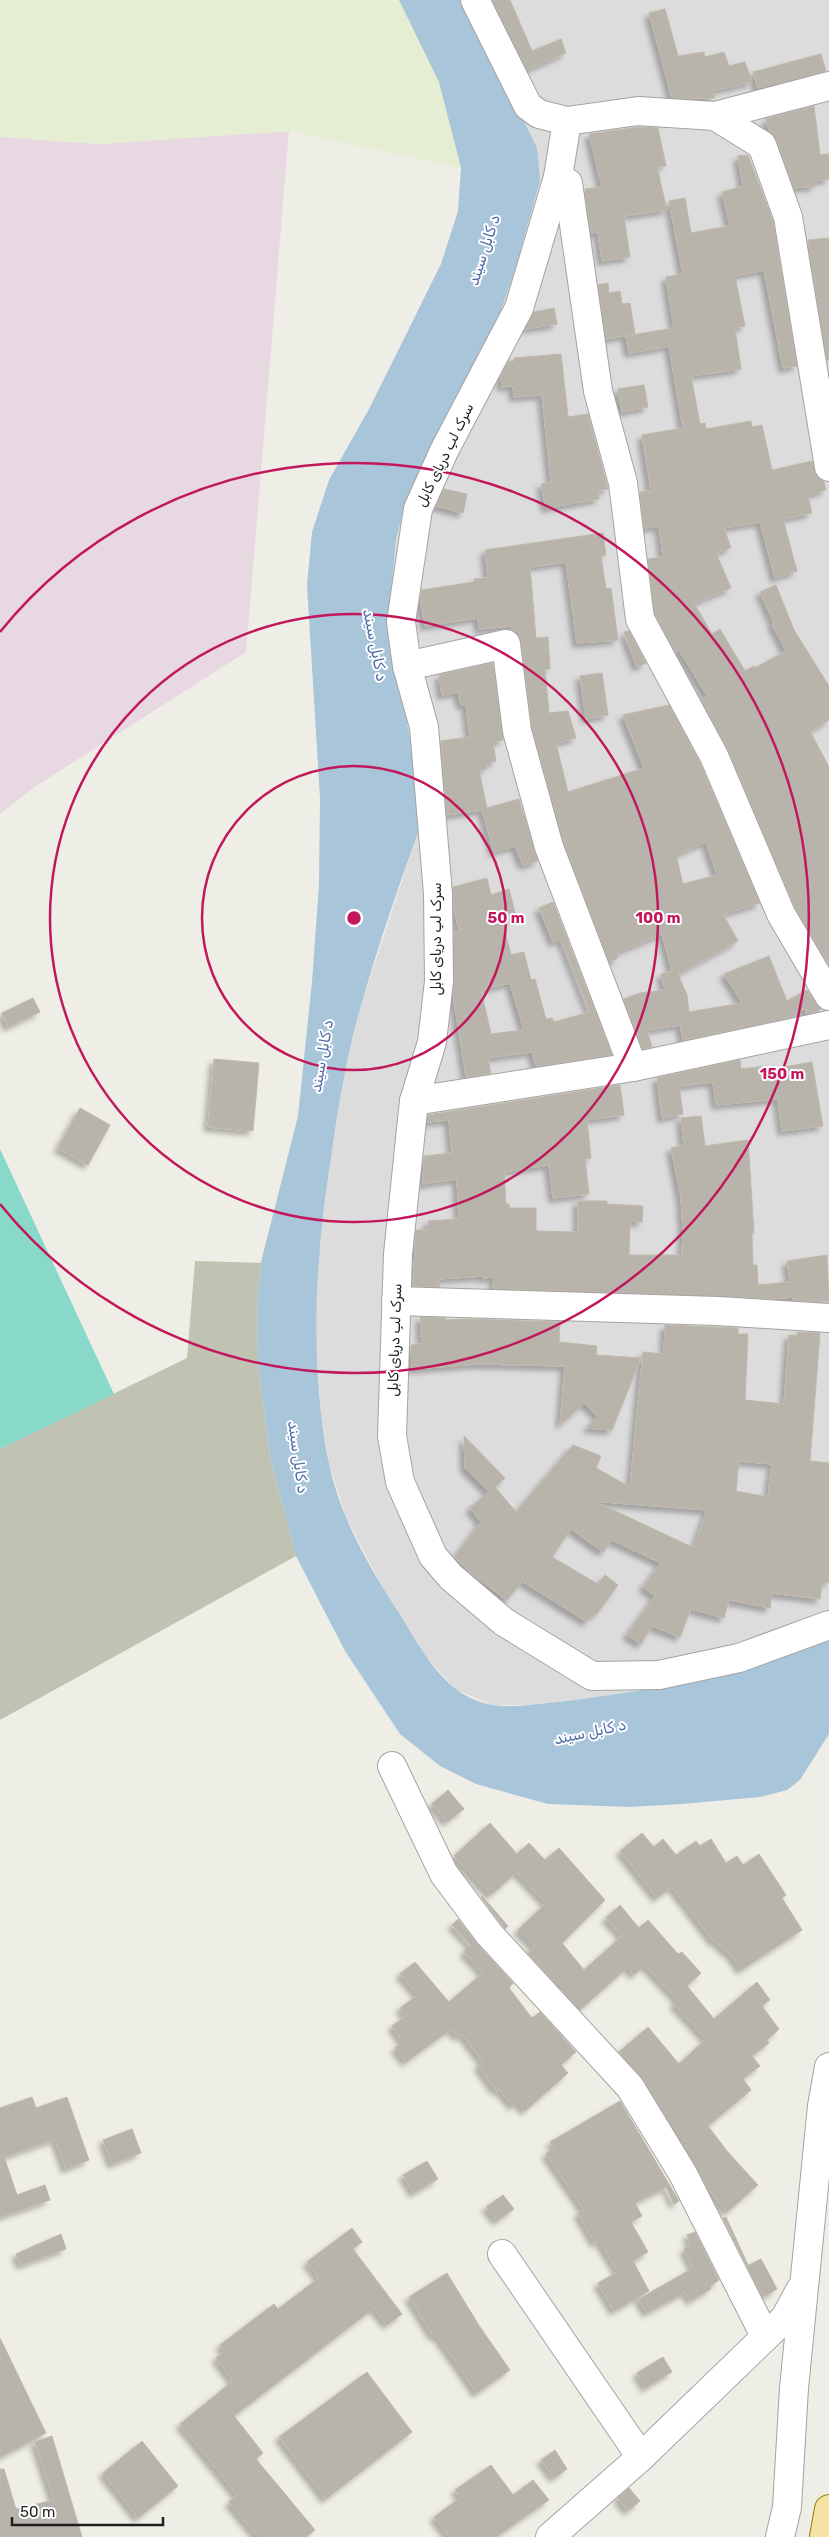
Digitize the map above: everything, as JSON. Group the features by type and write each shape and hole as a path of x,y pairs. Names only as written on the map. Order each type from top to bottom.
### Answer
{"main road":[{"path":"824,2537 829,2509"}],"street":[{"path":"476,0 528,106 539,114 567,121 638,111 715,116 829,86"},
{"path":"715,116 762,145 788,217 829,467"},
{"name":"سرک لبِ دریای کابل","path":"567,121 558,178 520,308 444,451 418,509 400,622 408,666 424,727 438,894 439,981 432,1042 414,1101 398,1254 392,1436 400,1482 433,1556 451,1577 504,1622 592,1676 659,1675 739,1658 829,1625"},
{"path":"558,178 568,183 598,391 623,483 640,618 714,756 781,914 829,996"},
{"path":"408,666 506,644 517,731 549,847 633,1067"},
{"path":"414,1101 633,1067 829,1025"},
{"path":"396,1300 718,1311 829,1318"},
{"path":"392,1766 444,1874 483,1927 630,2087 684,2174 764,2336"},
{"path":"780,2537 787,2507 805,2276 822,2106 829,2067"},
{"path":"502,2254 641,2457"},
{"path":"550,2537 641,2457 764,2336 785,2318 805,2276"}],"shaded area":[{"path":"0,0 399,0 439,81 461,168 289,131 98,144 0,137"},
{"path":"465,0 829,0 829,1640 801,1652 679,1683 593,1698 531,1705 493,1705 456,1690 427,1658 389,1599 346,1517 329,1463 321,1414 315,1328 317,1271 342,1081 362,1002 418,833 420,781 395,659 390,604 396,539 407,499 492,335 514,274 540,181"},
{"path":"289,131 246,652 33,788 0,814 0,137 98,144"},
{"path":"0,1149 114,1394 0,1449"},
{"path":"195,1261 261,1263 258,1293 257,1357 270,1457 296,1556 0,1720 0,1449 187,1358"}],"water":[{"name":"د کابل سيند","path":"399,0 465,0 537,148 540,181 514,274 492,335 407,499 396,539 390,604 395,659 423,806 418,833 382,936 358,1018 344,1075 335,1132 324,1208 316,1320 318,1377 326,1448 339,1500 357,1541 377,1578 426,1657 448,1683 476,1701 501,1706 517,1706 626,1693 695,1680 730,1671 797,1652 829,1640 829,1734 800,1780 787,1790 760,1797 630,1807 548,1804 476,1784 440,1766 400,1734 345,1651 296,1556 270,1457 257,1357 258,1293 261,1262 298,1116 312,982 319,884 320,798 307,585 312,532 329,480 369,409 441,264 458,211 461,168 439,82"}],"building":[{"path":"492,0 510,0 532,51 561,39 566,53 527,70"},
{"path":"665,9 678,56 704,52 705,57 724,52 729,66 745,62 752,82 713,91 715,98 672,98 649,13"},
{"path":"821,54 826,71 758,89 753,72"},
{"path":"814,106 820,155 829,154 829,179 815,181 815,186 794,188 777,140 770,132 766,119"},
{"path":"639,127 658,128 666,166 657,167 667,210 624,216 630,257 602,261 598,232 591,233 585,189 602,187 589,134"},
{"path":"748,155 773,221 797,366 783,368 764,270 735,276 745,326 735,328 741,369 691,376 700,424 705,423 706,429 751,421 752,427 762,425 772,470 812,461 817,476 824,482 826,490 808,495 812,513 783,519 797,571 775,578 760,522 724,528 731,548 716,553 731,588 694,603 712,634 720,629 745,671 754,666 755,668 786,651 772,624 774,623 760,592 776,585 794,630 829,686 829,720 810,731 829,767 829,965 795,907 728,750 701,698 708,697 679,650 675,652 655,614 648,559 663,557 659,526 644,528 640,492 651,491 642,435 683,428 669,346 629,353 626,336 674,328 666,277 683,274 669,201 685,198 691,233 730,226 722,192 743,186 738,156"},
{"path":"829,238 829,359 827,360 808,240"},
{"path":"608,283 609,293 620,291 622,304 630,303 635,334 606,339 598,285"},
{"path":"554,308 557,324 525,329 534,312"},
{"path":"561,354 568,417 588,414 608,489 598,490 599,499 546,508 541,484 551,482 542,395 514,397 513,386 502,387 501,376 509,361 514,361 514,358"},
{"path":"644,385 648,407 622,412 618,389"},
{"path":"444,489 467,494 463,513 436,506"},
{"path":"603,533 606,555 601,556 606,589 611,588 618,640 577,643 566,562 530,567 536,638 548,637 550,669 545,669 549,713 568,711 576,738 556,743 568,792 644,768 623,715 669,705 700,763 760,903 723,914 738,941 678,974 687,995 689,1012 742,1003 724,974 769,956 787,1001 807,990 821,1009 817,1012 807,1014 805,1009 780,1020 683,1040 680,1025 647,1030 652,1047 643,1049 624,999 640,993 665,990 661,974 672,971 662,934 616,953 618,958 609,962 564,842 532,728 522,642 512,630 512,626 479,629 478,618 425,626 420,598 422,590 474,582 474,579 488,578 485,550","holes":["706,842 717,875 683,884 676,855"]},
{"path":"629,631 646,663 637,667 624,632"},
{"path":"493,663 503,740 493,742 496,761 486,763 487,769 479,770 487,808 519,799 538,861 523,865 515,846 494,852 482,810 447,815 441,741 470,737 466,704 461,705 458,692 442,695 439,675"},
{"path":"602,673 608,715 586,719 580,676"},
{"path":"487,878 491,895 509,889 516,916 502,920 511,955 524,952 531,980 535,979 546,1019 552,1018 554,1022 590,1012 561,939 553,942 539,908 553,902 612,1055 536,1066 532,1052 488,1058 491,1073 466,1077 453,994 454,932 459,931 454,907 453,887","holes":["510,983 524,1030 491,1034 481,990"]},
{"path":"33,998 40,1012 8,1027 2,1013"},
{"path":"214,1059 259,1063 253,1131 208,1127"},
{"path":"740,1060 741,1069 767,1066 767,1070 812,1062 823,1126 782,1131 778,1099 716,1105 713,1082 679,1086 683,1114 662,1118 657,1078"},
{"path":"620,1085 624,1115 587,1120 591,1158 585,1159 589,1194 553,1198 549,1165 504,1172 506,1204 509,1204 509,1208 536,1208 536,1231 578,1232 578,1201 607,1201 607,1204 643,1206 642,1222 630,1221 629,1255 682,1255 681,1198 671,1148 684,1145 681,1118 701,1116 705,1146 748,1140 754,1233 752,1234 753,1265 757,1265 758,1285 790,1282 787,1261 827,1255 829,1302 793,1300 792,1297 770,1299 493,1288 494,1277 483,1278 483,1276 439,1279 440,1287 413,1286 416,1230 428,1230 428,1221 459,1219 457,1179 423,1184 424,1156 452,1153 449,1120 427,1122 428,1115"},
{"path":"80,1108 110,1125 88,1165 58,1148"},
{"path":"420,1317 445,1318 445,1320 560,1322 559,1342 597,1346 596,1355 641,1358 612,1430 587,1428 598,1416 584,1403 560,1425 565,1366 478,1364 412,1369 411,1345 422,1344"},
{"path":"665,1325 738,1328 738,1334 748,1334 745,1400 784,1404 789,1335 797,1336 797,1332 820,1333 810,1461 829,1463 829,1583 822,1582 820,1599 772,1593 770,1608 729,1600 724,1618 691,1609 680,1637 652,1626 641,1644 627,1635 655,1596 643,1587 661,1563 612,1540 603,1552 571,1529 552,1557 598,1584 605,1575 618,1585 596,1615 593,1613 587,1622 522,1581 507,1600 468,1571 455,1557 481,1522 470,1508 489,1492 465,1468 464,1436 505,1478 495,1487 516,1512 573,1445 601,1456 596,1468 630,1487 643,1352 664,1354","holes":["739,1461 772,1464 768,1497 736,1491","594,1501 629,1504 707,1510 694,1548"]},
{"path":"448,1790 464,1809 447,1822 432,1804"},
{"path":"490,1823 517,1854 529,1843 545,1860 559,1848 605,1900 562,1943 584,1970 622,1936 606,1918 620,1905 639,1928 648,1920 678,1954 682,1952 701,1973 687,1986 714,2019 757,1982 770,2000 762,2006 779,2029 767,2040 769,2043 752,2056 760,2066 743,2079 751,2090 708,2126 727,2151 758,2185 727,2212 709,2190 643,2079 619,2052 648,2027 679,2064 706,2039 674,2004 678,2000 645,1965 634,1975 628,1967 580,2010 528,1953 534,1946 518,1930 546,1903 517,1872 491,1895 454,1856"},
{"path":"642,1833 654,1847 663,1839 676,1855 696,1841 700,1846 711,1839 726,1863 737,1856 743,1865 759,1854 786,1895 782,1898 802,1930 741,1970 728,1951 726,1952 716,1941 714,1942 672,1887 657,1898 620,1851"},
{"path":"481,1897 508,1926 505,1929"},
{"path":"458,1919 478,1945 513,1983 509,1988 532,2018 540,2012 576,2052 561,2065 568,2073 525,2111 518,2102 513,2106 499,2089 496,2091 478,2066 483,2062 462,2034 458,2037 451,2029 406,2062 395,2048 403,2042 392,2026 406,2016 400,2008 418,1995 400,1974 415,1962 449,2002 483,1973 464,1952 471,1945 452,1925"},
{"path":"32,2097 36,2108 67,2097 89,2160 66,2169 55,2139 4,2157 17,2195 45,2185 50,2200 0,2217 0,2108"},
{"path":"620,2101 679,2201 674,2204 666,2187 635,2203 642,2216 631,2222 648,2252 633,2261 649,2291 614,2311 598,2283 618,2272 599,2240 595,2243 578,2213 584,2210 546,2154 555,2147 550,2142"},
{"path":"132,2129 141,2153 112,2164 103,2140"},
{"path":"427,2161 438,2179 414,2193 403,2175"},
{"path":"503,2195 514,2209 497,2221 486,2207"},
{"path":"726,2217 748,2265 747,2266 723,2218"},
{"path":"352,2228 362,2242 353,2249 402,2314 387,2325 374,2308 234,2416 263,2453 256,2459 315,2530 306,2537 258,2537 229,2502 237,2495 180,2424 233,2381 216,2358 225,2351 220,2345 274,2304 278,2309 319,2278 307,2262"},
{"path":"695,2232 719,2280 710,2286 711,2289 690,2301 686,2292 647,2313 639,2299 693,2268 684,2249 691,2245 687,2235"},
{"path":"61,2234 66,2249 21,2265 16,2254"},
{"path":"761,2259 777,2289 763,2297 747,2266"},
{"path":"447,2273 480,2327 510,2370 477,2393 437,2335 434,2337 409,2297"},
{"path":"0,2338 46,2433 0,2457"},
{"path":"663,2357 672,2372 646,2388 637,2373"},
{"path":"367,2372 412,2432 326,2499 279,2437"},
{"path":"52,2436 82,2537 0,2537 0,2469 4,2469 16,2509 54,2500 35,2442"},
{"path":"142,2441 178,2486 138,2518 103,2473"},
{"path":"555,2450 567,2469 554,2478 541,2460"},
{"path":"491,2465 513,2495 533,2480 549,2500 496,2537 449,2537 434,2517 461,2497 455,2490"},
{"path":"629,2488 640,2501 628,2511 618,2498"}]}
